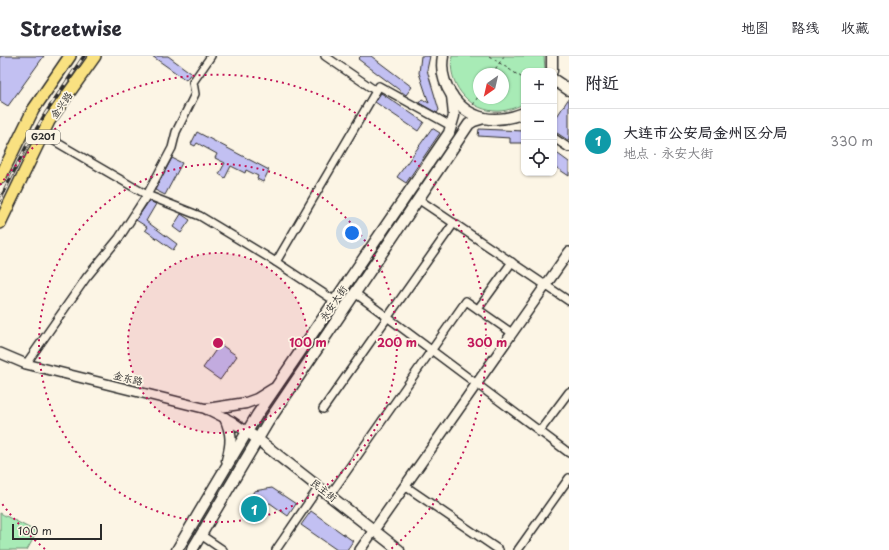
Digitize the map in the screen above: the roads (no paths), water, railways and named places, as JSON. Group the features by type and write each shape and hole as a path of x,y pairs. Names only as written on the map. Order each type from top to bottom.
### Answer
{"highway":[{"name":"金兴路","path":"0,178 33,110 70,56"},
{"name":"金兴路","path":"0,223 49,121 95,56"}],"main road":[{"path":"442,56 444,78 452,95 458,103 469,111 484,118 505,119 521,115"},
{"path":"552,56 552,68"},
{"path":"557,82 569,90"},
{"name":"永安大街","path":"177,550 247,432 277,386 449,133 454,116 452,95"},
{"name":"永安大街","path":"192,550 258,438 355,292 469,124 484,118"},
{"path":"207,409 246,403 257,399 277,386"},
{"path":"223,473 230,450 231,438 230,430 225,418"},
{"name":"民主街","path":"247,432 258,438 399,550"}],"street":[{"path":"26,364 86,278 119,238 147,195 172,148 176,132 195,94 193,82 211,56"},
{"path":"325,56 376,91"},
{"path":"276,262 379,86 451,126"},
{"path":"44,134 147,195 200,216 276,262 335,301"},
{"path":"557,140 569,148"},
{"path":"418,199 569,301"},
{"path":"323,410 454,223"},
{"path":"360,550 569,252"},
{"path":"478,309 512,262"},
{"path":"355,292 477,383 539,432 569,453"},
{"path":"330,495 466,300 512,333"},
{"name":"金东路","path":"0,353 26,364 207,409 247,432"},
{"path":"539,432 569,392"},
{"path":"518,550 569,478"},
{"path":"405,486 499,550"},
{"path":"276,550 319,487"},
{"path":"201,535 223,550"}],"railway":[{"path":"0,200 26,147 45,114 84,56"}],"place":[{"name":"大连市公安局金州区分局","path":"254,509"}]}
